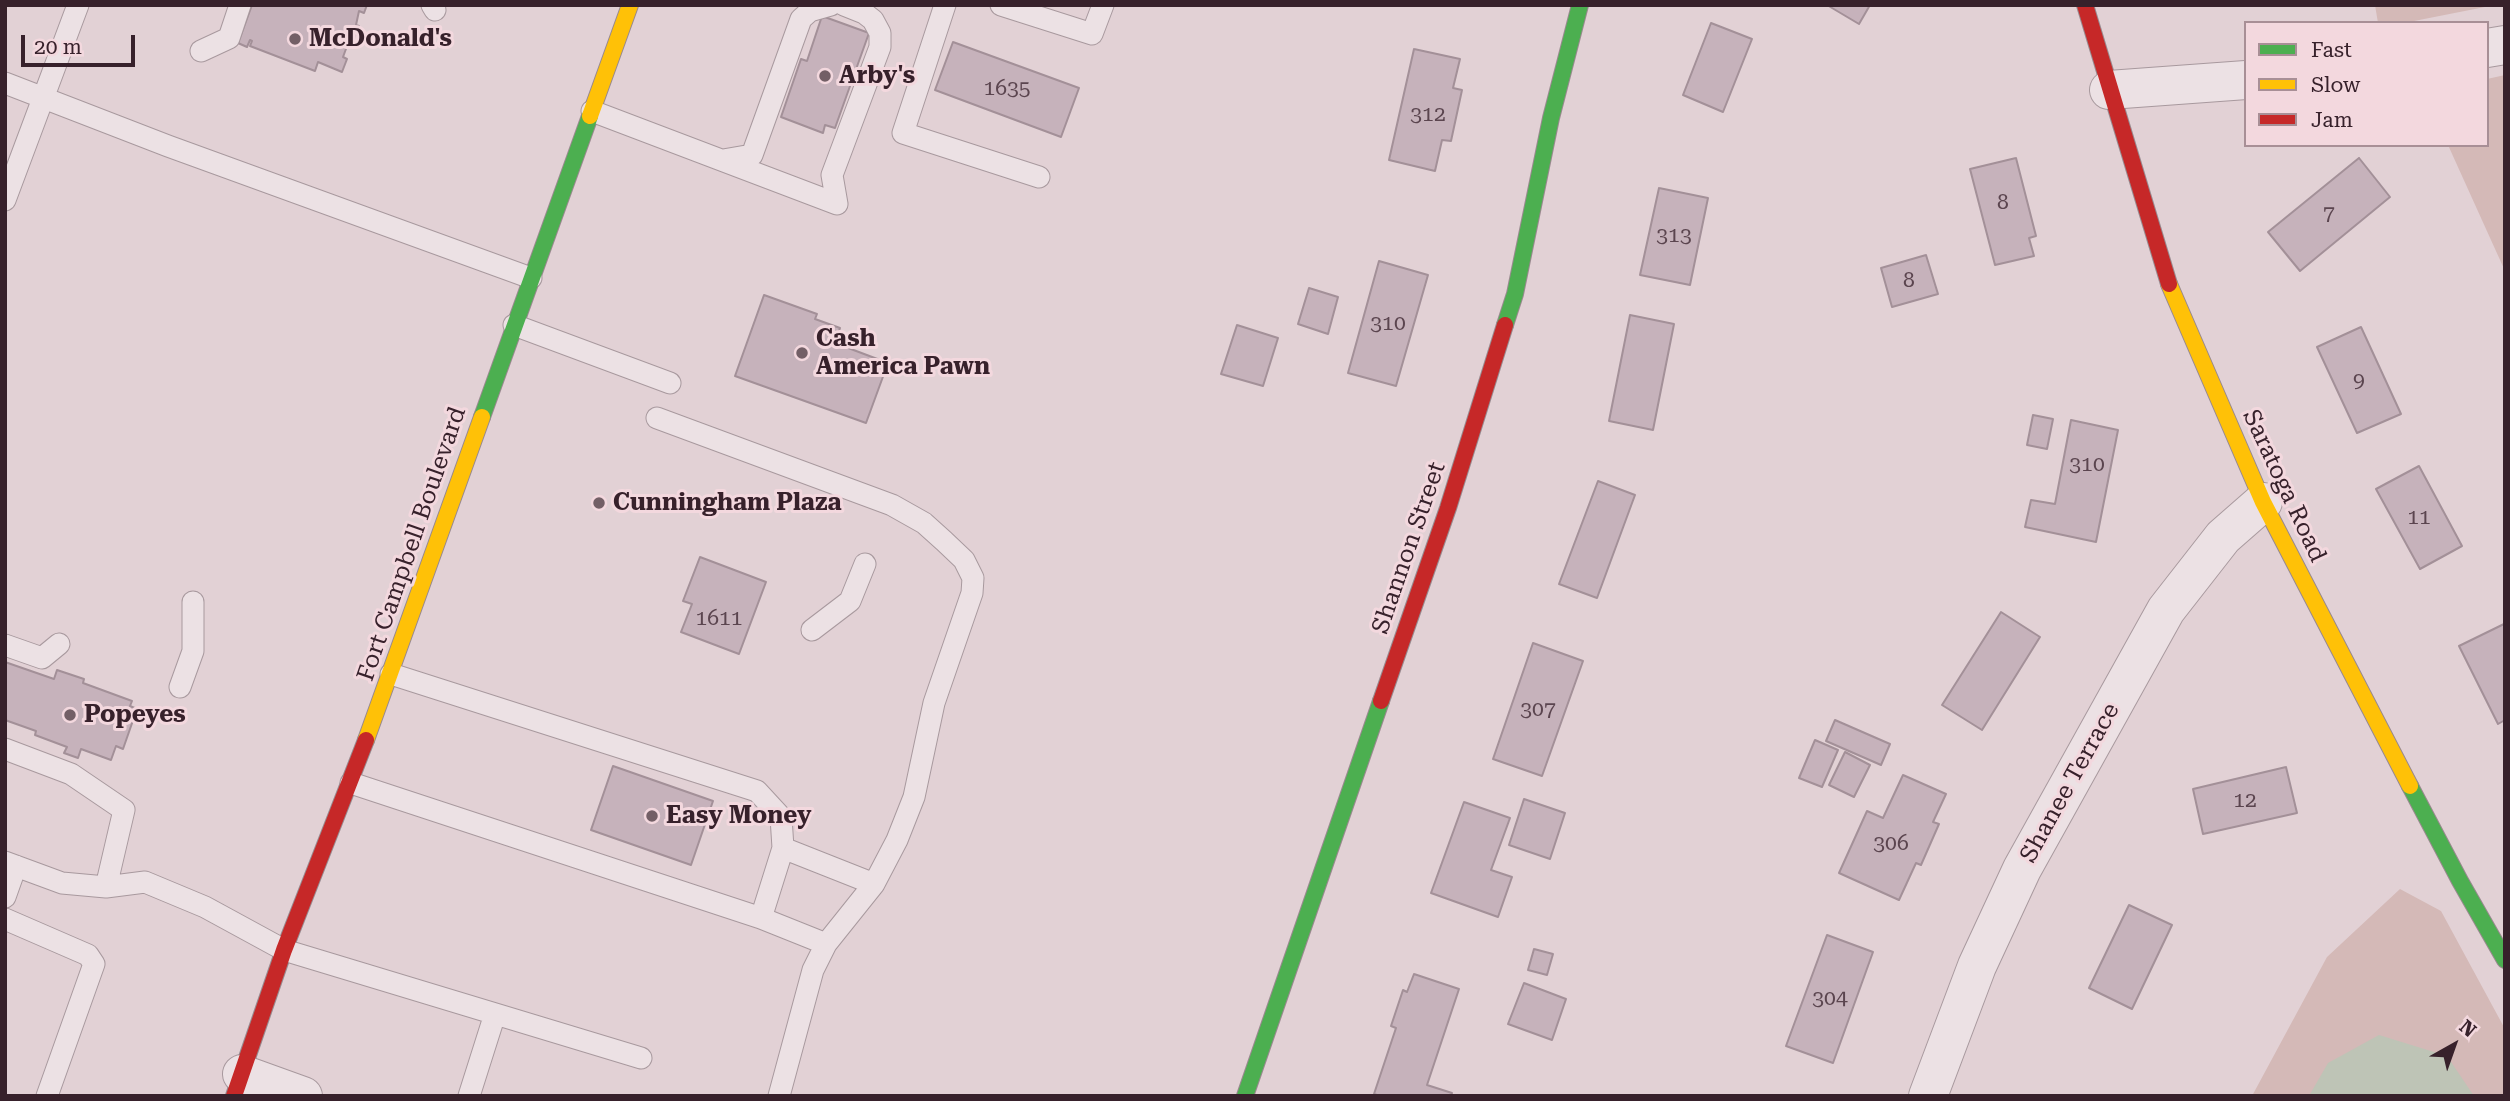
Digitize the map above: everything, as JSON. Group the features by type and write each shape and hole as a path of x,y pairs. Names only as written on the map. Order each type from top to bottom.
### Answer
{"main road":[{"name":"Fort Campbell Boulevard","path":"238,1085 284,950 351,783 391,674 630,5"},
{"name":"Shannon Street","path":"1245,1096 1448,508 1515,294 1550,118 1580,5"},
{"name":"Saratoga Road","path":"2085,5 2169,284 2263,502 2460,881 2505,960"}],"street":[{"path":"2109,90 2244,80"},
{"name":"Shanee Terrace","path":"1928,1096 1977,966 2022,869 2159,622 2223,537 2263,502"},
{"path":"238,1085 303,1096"}],"lane":[{"path":"5,200 78,5"},
{"path":"201,51 229,38 240,5"},
{"path":"722,161 752,155 801,19 810,11 831,5"},
{"path":"592,111 837,204 832,175 880,47 880,33 873,20 844,5"},
{"path":"945,5 903,133 1039,177"},
{"path":"1001,5 1092,34 1102,5"},
{"path":"5,83 168,146 531,278"},
{"path":"514,326 670,383"},
{"path":"657,418 892,506 924,523 964,560 973,578 972,593 934,703 914,797 897,840 874,884 826,944 813,970 779,1096"},
{"path":"812,630 850,601 865,564"},
{"path":"180,687 192,650 193,602"},
{"path":"5,645 42,658 59,644"},
{"path":"391,674 757,791 781,817 783,848 761,918"},
{"path":"5,749 71,774 124,810 106,887"},
{"path":"351,783 761,918 826,944"},
{"path":"783,848 874,884"},
{"path":"5,897 11,864 62,883 106,887 145,882 205,907 284,950 641,1058"},
{"path":"5,919 88,955 94,964 47,1096"},
{"path":"469,1096 495,1014"}],"shaded area":[{"path":"2375,5 2495,5 2414,21 2378,21"},
{"path":"2505,75 2505,271 2449,147 2489,147 2489,79"},
{"path":"2400,889 2441,911 2505,1029 2505,1096 2252,1096 2327,957"},
{"path":"2379,1035 2447,1056 2474,1096 2309,1096 2328,1063"}],"building":[{"name":"McDonald's","path":"252,5 367,5 364,13 359,11 356,25 359,26 354,39 350,38 343,57 347,59 342,72 318,62 315,71 250,46 250,40 247,47 238,43"},
{"path":"1827,5 1870,5 1859,24"},
{"path":"822,16 869,33 835,128 825,125 823,133 781,117 801,59 807,61"},
{"path":"1711,23 1752,39 1723,112 1683,95"},
{"path":"953,42 1079,88 1061,137 935,90"},
{"path":"1414,49 1460,59 1453,88 1462,90 1451,141 1442,140 1435,171 1389,160"},
{"path":"2016,158 2036,236 2029,238 2034,256 1995,265 1970,169"},
{"path":"2359,158 2390,197 2300,271 2268,232"},
{"path":"1659,188 1708,198 1690,285 1640,275"},
{"path":"1926,255 1938,294 1892,307 1881,268"},
{"path":"1379,261 1428,275 1396,386 1348,373"},
{"path":"1309,288 1338,297 1328,334 1298,324"},
{"name":"Cash America Pawn","path":"764,295 817,314 815,319 840,328 835,343 888,363 866,423 735,376"},
{"path":"1630,315 1674,324 1653,430 1609,421"},
{"path":"1237,325 1278,338 1263,386 1221,374"},
{"path":"2361,327 2401,414 2357,433 2317,347"},
{"path":"2033,415 2053,419 2047,449 2027,445"},
{"path":"2071,420 2118,430 2096,542 2025,527 2031,500 2055,504"},
{"path":"2419,466 2462,546 2420,569 2376,489"},
{"path":"1598,481 1635,495 1597,598 1559,584"},
{"path":"700,557 766,582 739,654 681,632 692,604 683,601"},
{"path":"2001,612 2040,637 1982,730 1942,705"},
{"path":"2504,624 2505,720 2498,724 2459,646"},
{"path":"1533,643 1583,661 1542,776 1493,759"},
{"name":"Popeyes","path":"5,662 54,679 57,670 132,701 130,706 137,709 123,749 116,746 111,760 81,749 78,758 64,753 67,747 35,735 36,731 5,720"},
{"path":"1835,720 1890,744 1881,765 1826,741"},
{"path":"1815,740 1838,750 1822,787 1799,778"},
{"path":"1845,752 1870,765 1854,797 1829,785"},
{"name":"Easy Money","path":"613,766 713,801 691,865 591,830"},
{"path":"2286,767 2297,813 2203,834 2193,789"},
{"path":"1903,775 1946,794 1933,822 1939,824 1921,865 1916,863 1899,900 1839,873 1867,811 1883,818"},
{"path":"1524,799 1565,813 1550,859 1509,845"},
{"path":"1464,802 1510,818 1491,870 1512,877 1498,917 1431,893"},
{"path":"2129,905 2172,925 2132,1009 2089,988"},
{"path":"1827,935 1873,952 1833,1063 1786,1046"},
{"path":"1534,949 1553,954 1547,975 1528,970"},
{"path":"1414,974 1459,989 1427,1085 1452,1093 1451,1096 1374,1094 1396,1028 1391,1026 1403,990 1407,992"},
{"path":"1524,983 1566,999 1552,1040 1508,1024"}],"traffic: fast":[{"path":"1505,325 1515,294 1551,118 1580,5"},
{"path":"482,417 590,116"},
{"path":"1245,1096 1381,701"},
{"path":"2410,786 2505,960"}],"traffic: slow":[{"path":"590,116 630,5"},
{"path":"2169,284 2263,502 2410,786"},
{"path":"366,740 482,417"}],"traffic: jam":[{"path":"2085,5 2169,284"},
{"path":"1381,701 1448,508 1505,325"},
{"path":"234,1096 284,950 366,740"}],"place":[{"name":"McDonald's","path":"295,39"},
{"name":"Arby's","path":"825,76"},
{"name":"Cash America Pawn","path":"802,353"},
{"name":"Cunningham Plaza","path":"599,503"},
{"name":"Popeyes","path":"70,715"},
{"name":"Easy Money","path":"652,816"}]}
